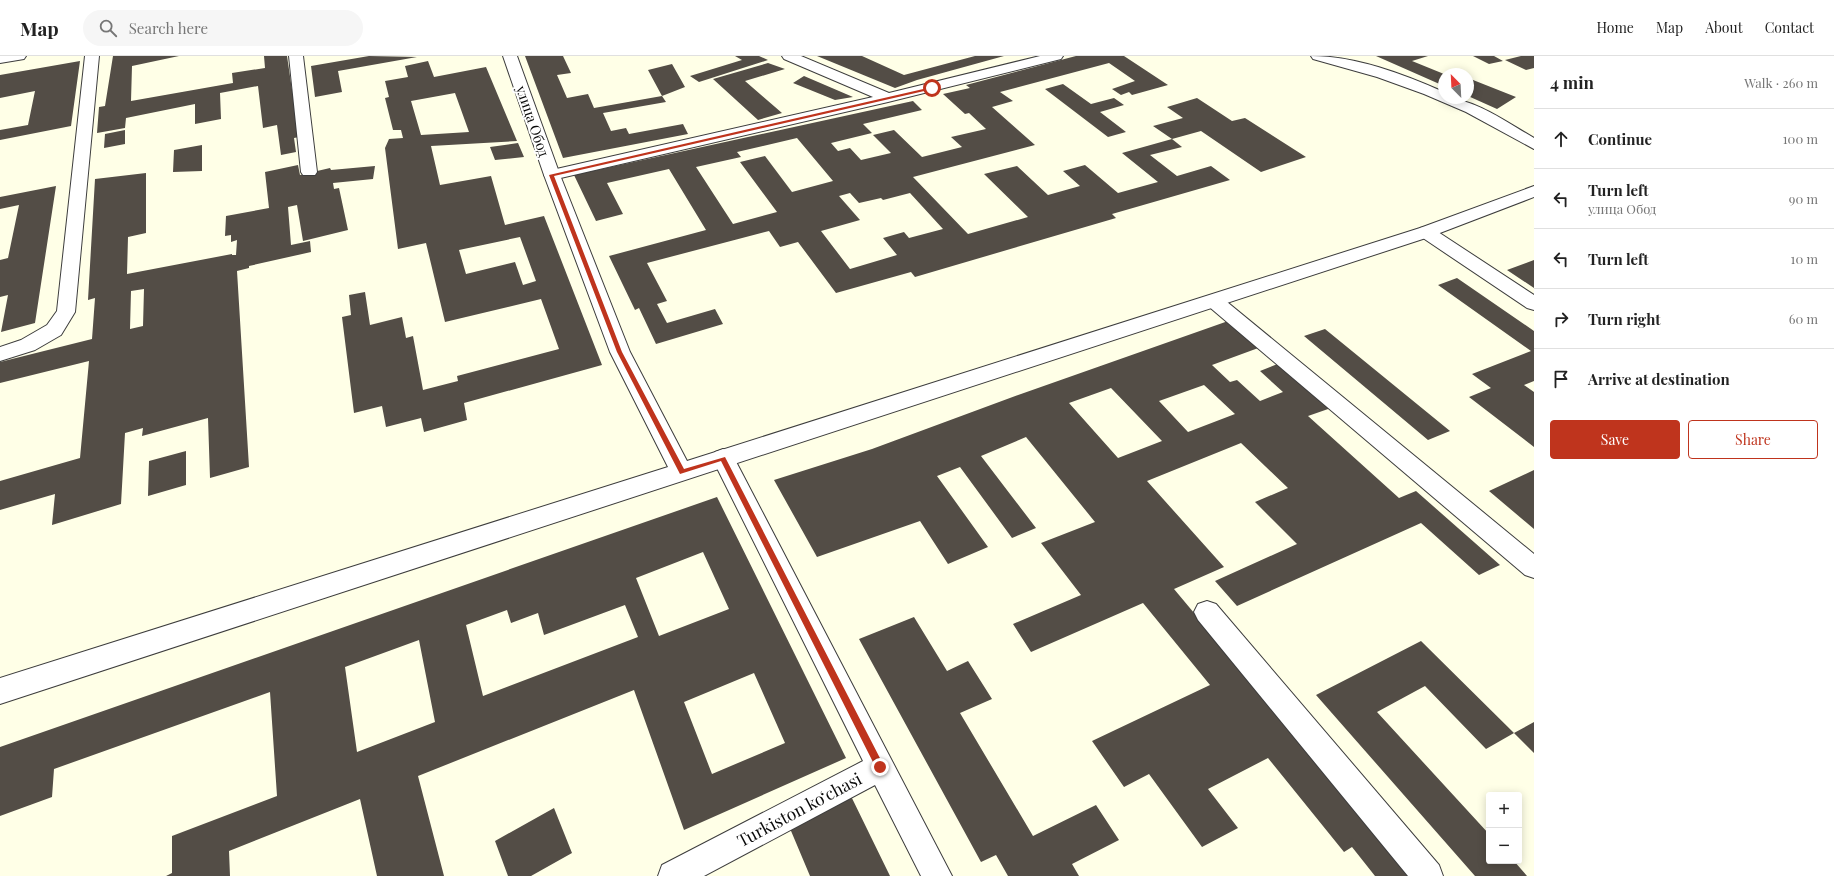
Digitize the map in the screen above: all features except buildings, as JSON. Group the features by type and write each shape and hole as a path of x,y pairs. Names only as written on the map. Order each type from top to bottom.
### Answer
{"street":[{"path":"0,59 19,56"},
{"path":"0,354 28,345 54,330 66,312 92,56"},
{"path":"296,56 309,172"},
{"name":"улица Обод","path":"510,56 552,175 620,352 682,472"},
{"path":"789,56 888,98"},
{"path":"552,175 888,98 1056,56"},
{"path":"1318,56 1362,67 1410,82 1438,95"},
{"path":"1459,104 1534,144"},
{"path":"0,691 1214,301 1426,232 1534,192"},
{"path":"1426,232 1534,304"},
{"path":"1214,301 1534,568"},
{"path":"723,458 937,876"},
{"path":"1207,612 1428,876"},
{"name":"Turkiston koʻchasi","path":"673,876 880,767"}],"route":[{"path":"880,767 723,458 682,472 620,352 552,175 932,88"}]}
